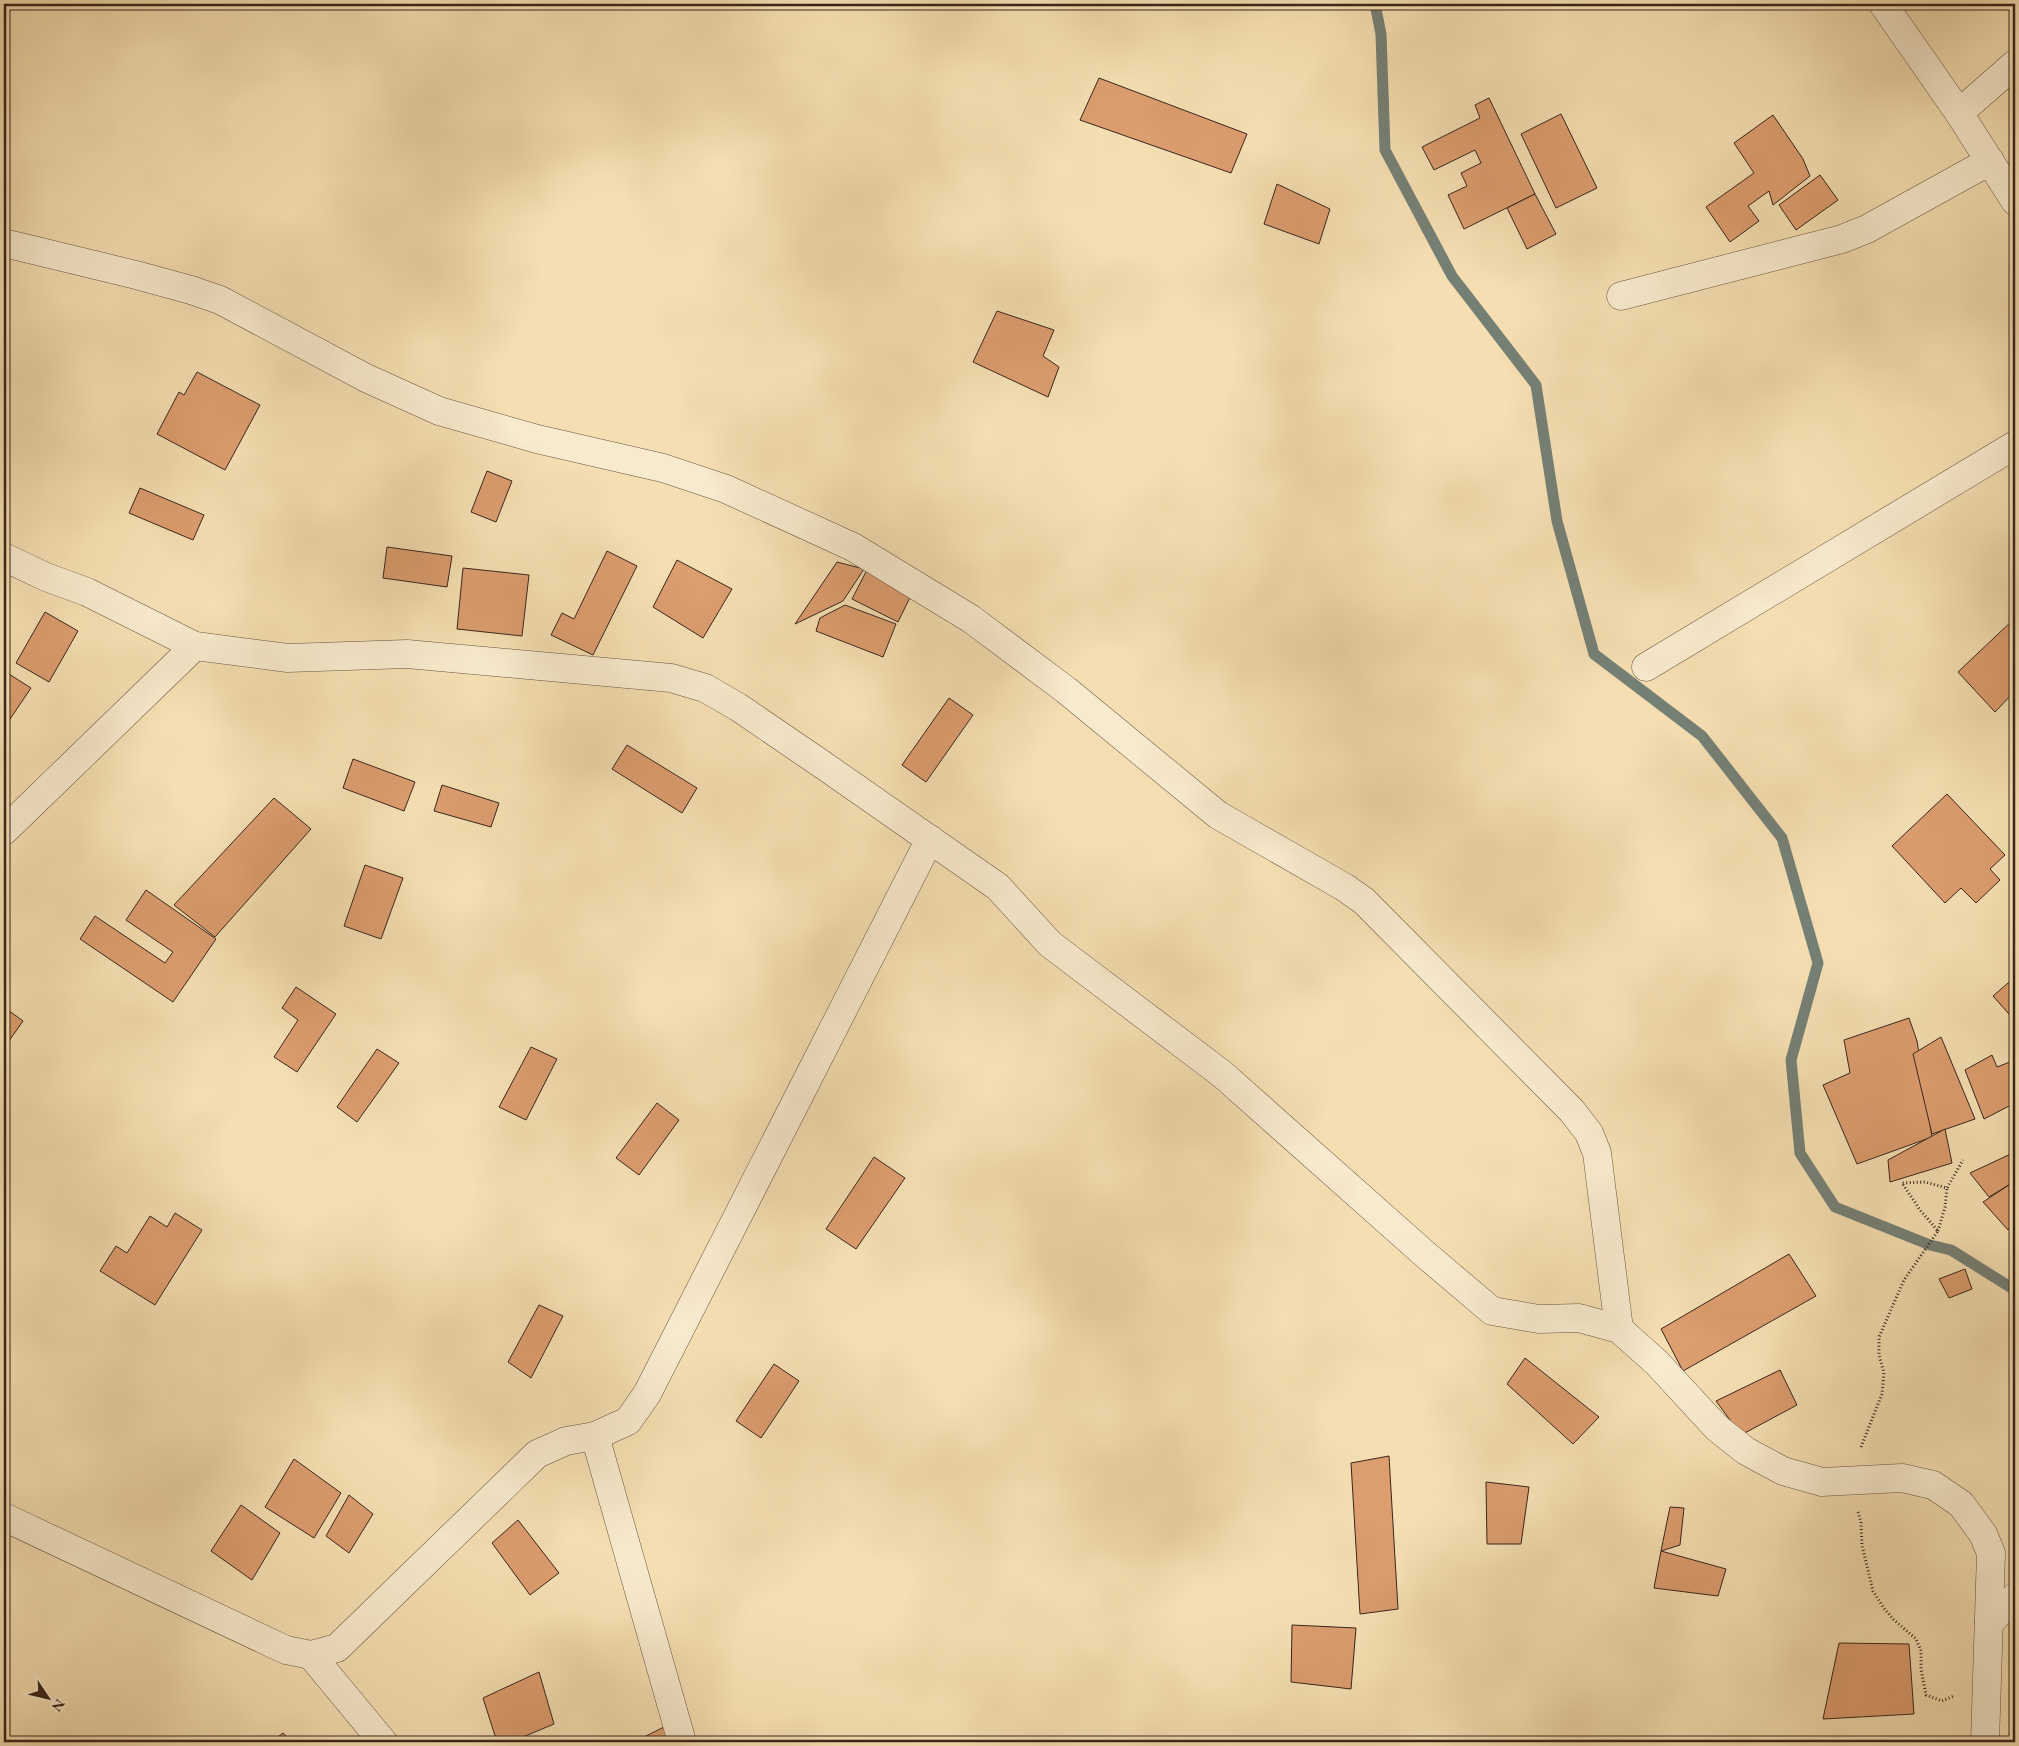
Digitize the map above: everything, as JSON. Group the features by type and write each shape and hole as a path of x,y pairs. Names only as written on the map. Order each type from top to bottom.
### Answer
{"street":[{"path":"1884,4 1960,113 2015,201"},
{"path":"1960,113 2015,64"},
{"path":"1621,296 1842,239 1867,229 1990,161"},
{"path":"4,243 136,274 220,300 366,378 439,411 536,439 662,468 726,489 853,547 971,620 1066,690 1218,815 1344,887 1364,901 1572,1111 1589,1134 1597,1153 1619,1330"},
{"path":"1646,667 2015,445"},
{"path":"4,557 46,577 87,592 195,646 288,658 407,654 671,678 705,688 738,708 998,887 1050,944 1222,1074 1426,1256 1492,1311 1539,1319 1579,1318 1619,1330 1657,1363 1717,1428 1746,1451 1783,1471 1822,1482 1902,1478 1934,1485 1961,1504 1983,1534 1991,1554 1985,1742"},
{"path":"4,831 195,646"},
{"path":"4,1517 286,1650 311,1655 337,1648 537,1454 566,1441 595,1436 628,1421 648,1394 930,839"},
{"path":"595,1436 682,1742"},
{"path":"1988,1623 2015,1597"},
{"path":"311,1655 383,1742"}],"path":[{"path":"1860,1480 1858,1456 1882,1394 1884,1373 1879,1355 1879,1337 1904,1280 1938,1231 1947,1188 1963,1160"},
{"path":"1938,1231 1920,1210 1902,1183 1926,1182 1947,1188"},
{"path":"1857,1508 1861,1522 1865,1559 1873,1591 1893,1619 1916,1639 1921,1651 1922,1684 1926,1695 1942,1701 1961,1693 1987,1692"}],"building":[{"path":"1099,78 1247,134 1231,173 1080,120"},
{"path":"1489,98 1535,194 1464,229 1448,195 1467,186 1461,173 1481,163 1475,150 1434,170 1422,147 1480,118 1475,105"},
{"path":"1561,114 1597,188 1556,208 1521,134"},
{"path":"1773,115 1803,159 1810,176 1773,205 1769,191 1748,206 1759,221 1730,242 1706,207 1754,173 1734,143"},
{"path":"1820,175 1838,200 1796,230 1779,205"},
{"path":"1277,184 1330,209 1319,244 1264,224"},
{"path":"1535,194 1556,234 1527,249 1507,208"},
{"path":"997,311 1054,330 1043,356 1059,367 1048,397 973,362"},
{"path":"197,372 260,405 225,470 157,434 179,392 184,395"},
{"path":"487,471 512,481 496,522 471,512"},
{"path":"140,488 204,515 193,540 129,513"},
{"path":"387,547 452,556 447,587 383,578"},
{"path":"607,551 637,566 593,655 551,635 562,613 574,619"},
{"path":"677,560 732,589 703,638 653,607"},
{"path":"837,562 864,569 843,601 795,624"},
{"path":"870,564 915,587 898,622 852,599"},
{"path":"463,568 529,575 522,636 457,629"},
{"path":"845,605 896,624 883,657 816,631 820,618"},
{"path":"45,612 78,631 49,682 16,663"},
{"path":"2015,618 2015,691 1995,712 1958,672"},
{"path":"9,674 31,688 4,728 4,681"},
{"path":"949,698 973,715 926,782 902,765"},
{"path":"627,745 697,788 682,813 612,769"},
{"path":"353,759 415,782 404,811 343,788"},
{"path":"442,785 499,803 491,827 434,811"},
{"path":"1947,794 2005,855 1990,869 2000,880 1976,903 1961,888 1945,903 1892,846"},
{"path":"274,798 311,829 215,937 174,905"},
{"path":"365,865 403,878 381,939 344,926"},
{"path":"146,890 216,939 173,1002 80,939 95,916 165,963 173,952 126,920"},
{"path":"2015,977 2015,1021 1993,996"},
{"path":"296,987 336,1014 297,1072 274,1057 298,1020 282,1008"},
{"path":"4,1007 23,1021 4,1048"},
{"path":"1909,1018 1917,1041 1932,1137 1857,1164 1823,1085 1850,1073 1844,1040"},
{"path":"1941,1037 1975,1119 1932,1134 1913,1054"},
{"path":"531,1047 557,1059 526,1120 499,1107"},
{"path":"377,1049 399,1063 357,1122 337,1107"},
{"path":"1992,1055 1997,1067 2015,1060 2015,1103 1984,1119 1965,1070"},
{"path":"657,1103 679,1120 639,1175 616,1158"},
{"path":"1945,1129 1952,1163 1890,1182 1888,1160"},
{"path":"2015,1152 2015,1181 1989,1197 1970,1173"},
{"path":"874,1157 905,1178 856,1249 826,1229"},
{"path":"2015,1181 2015,1222 2008,1230 1983,1202"},
{"path":"175,1213 202,1230 155,1305 100,1271 116,1246 127,1253 150,1216 167,1227"},
{"path":"1789,1254 1816,1296 1683,1371 1661,1329"},
{"path":"1965,1269 1972,1289 1949,1298 1939,1279"},
{"path":"539,1305 563,1316 531,1378 508,1362"},
{"path":"1525,1358 1599,1417 1573,1444 1507,1384"},
{"path":"774,1364 799,1381 761,1438 736,1421"},
{"path":"1780,1370 1797,1405 1741,1435 1716,1401"},
{"path":"1389,1456 1398,1609 1360,1614 1351,1463"},
{"path":"294,1459 341,1493 314,1538 265,1507"},
{"path":"1486,1482 1529,1487 1521,1544 1487,1544"},
{"path":"349,1495 373,1514 349,1553 326,1536"},
{"path":"241,1505 280,1533 252,1580 211,1551"},
{"path":"1670,1507 1684,1508 1680,1545 1661,1551"},
{"path":"518,1520 559,1573 530,1595 492,1543"},
{"path":"1661,1551 1726,1569 1718,1596 1654,1588"},
{"path":"2015,1614 2015,1638 2007,1619"},
{"path":"1292,1625 1356,1628 1351,1689 1291,1682"},
{"path":"1839,1643 1909,1644 1914,1714 1823,1719"},
{"path":"539,1672 554,1724 511,1742 497,1742 483,1698"},
{"path":"666,1726 672,1742 634,1742"},
{"path":"283,1733 292,1742 271,1742"}],"waterway":[{"path":"1375,4 1381,34 1385,150 1452,276 1536,385 1557,521 1594,654 1702,736 1782,838 1818,963 1791,1060 1800,1153 1835,1207 1930,1245 1951,1250 2015,1290"}]}
